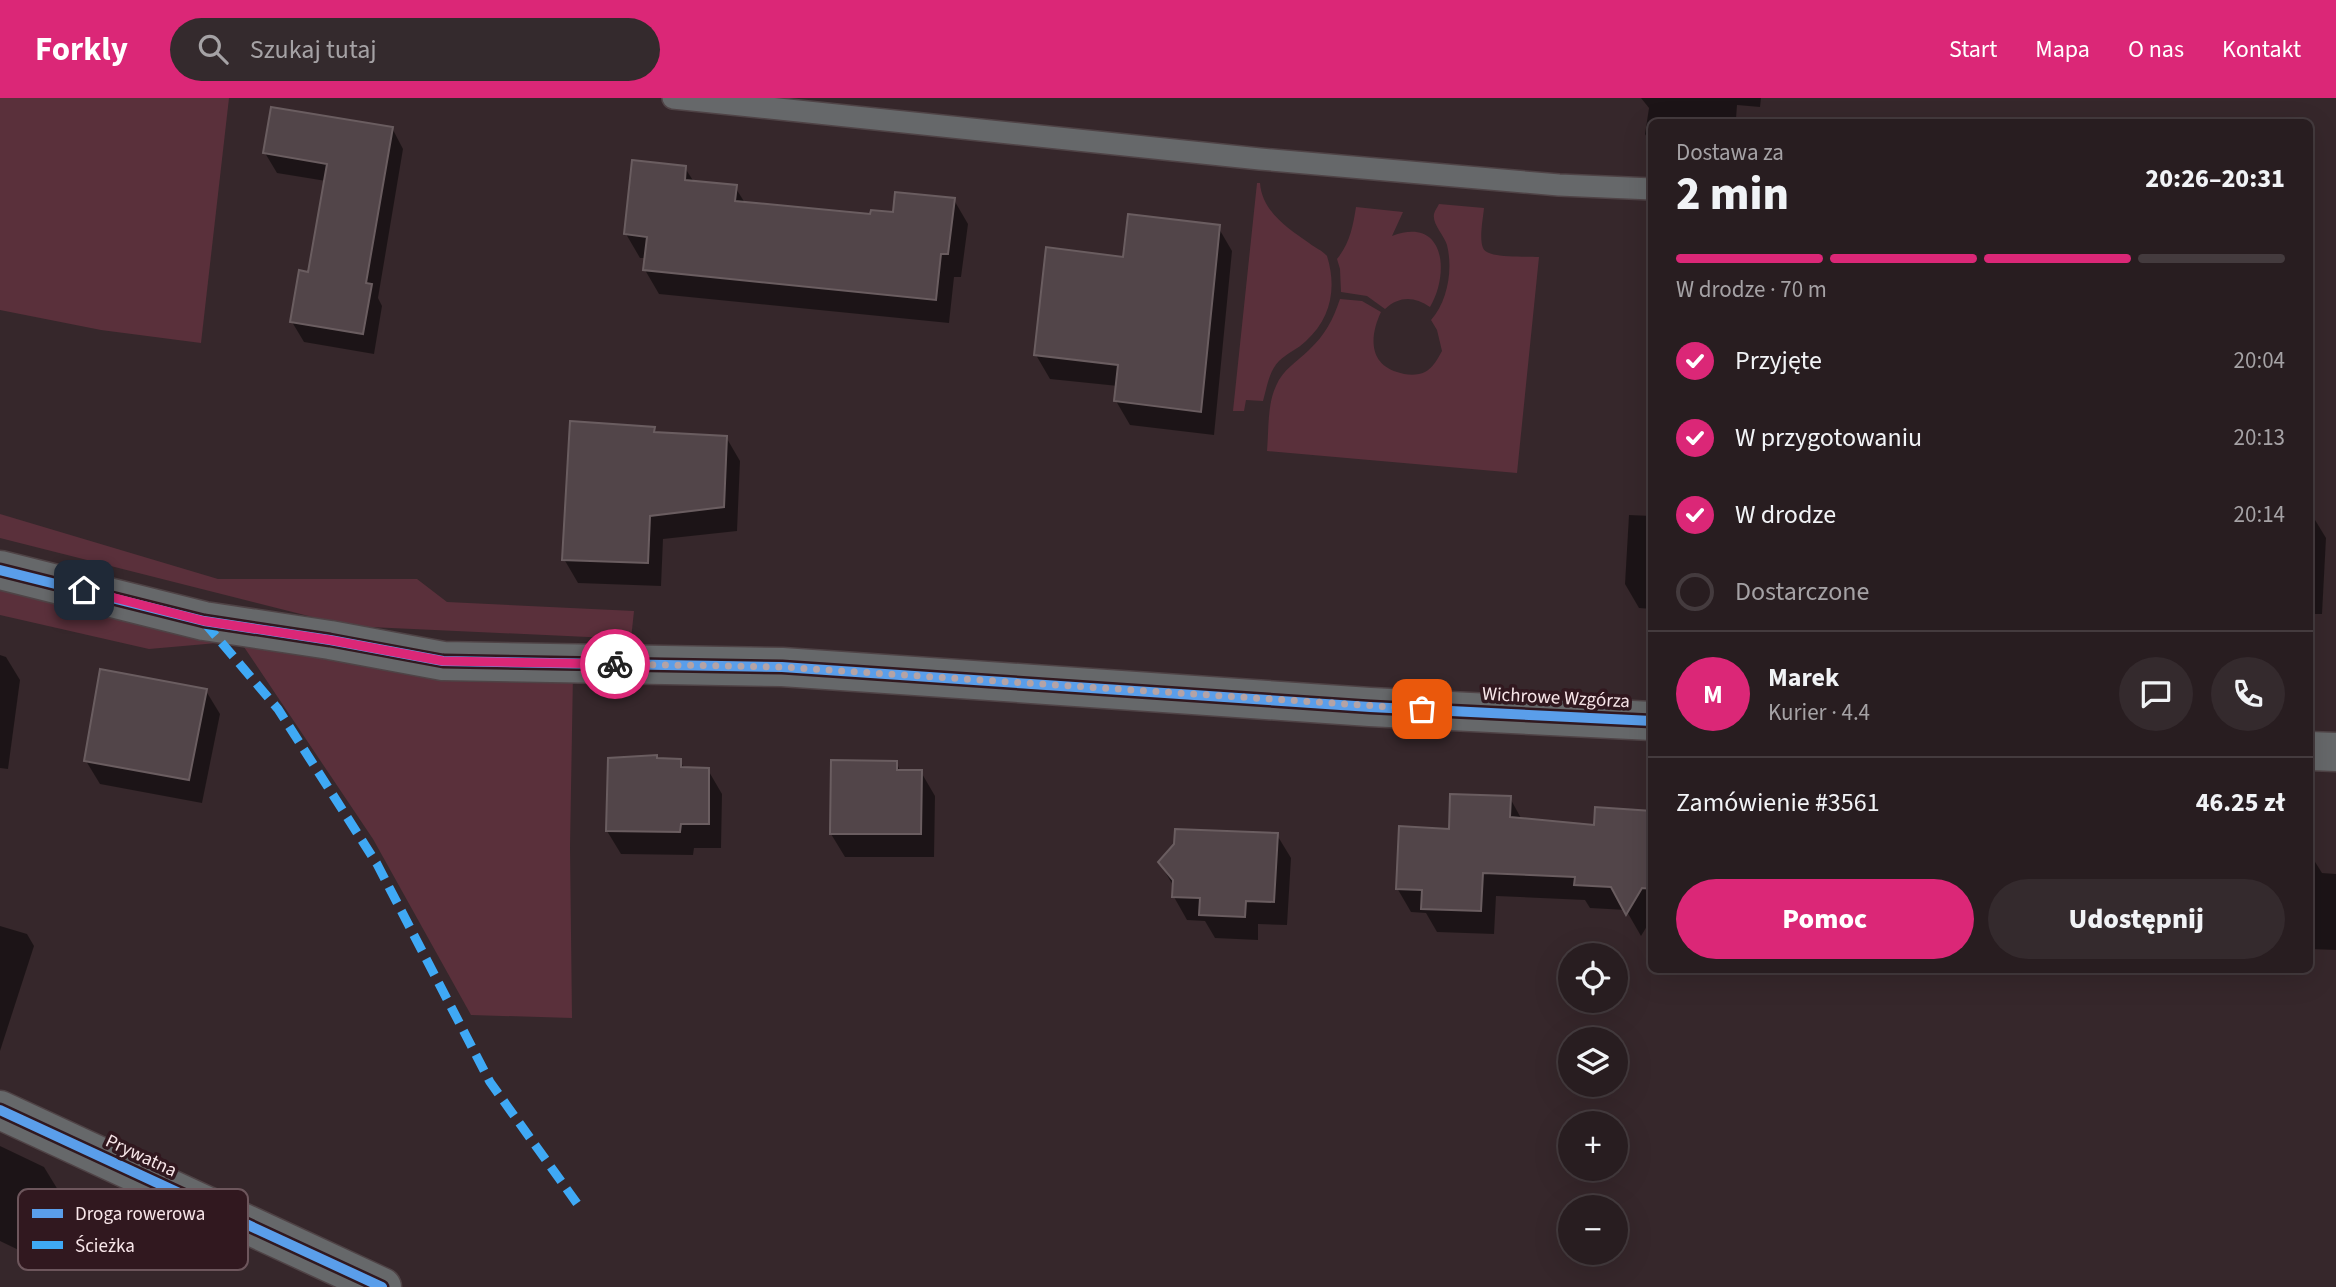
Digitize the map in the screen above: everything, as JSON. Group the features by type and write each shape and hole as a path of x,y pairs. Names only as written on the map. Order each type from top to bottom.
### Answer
{"street":[{"name":"Wichrowe Wzgórza","path":"0,570 204,621 443,661 782,667 1370,707 1648,721"},
{"path":"2313,751 2336,752"},
{"name":"Prywatna","path":"0,1110 170,1189"},
{"name":"Prywatna","path":"248,1225 382,1287"}],"lane":[{"path":"673,98 1260,159 1559,185 1648,189"}],"shaded area":[{"path":"0,98 229,98 201,343 101,330 0,310"},
{"path":"1257,183 1260,183 1265,202 1277,218 1327,256 1331,280 1330,302 1314,332 1276,365 1263,401 1246,400 1244,411 1233,411"},
{"path":"1439,204 1484,208 1481,239 1486,252 1539,257 1517,473 1267,451 1270,409 1276,386 1286,370 1324,333 1340,299 1362,301 1381,312 1375,330 1374,347 1376,355 1388,368 1415,375 1425,372 1435,363 1442,351 1437,330 1431,320 1442,304 1449,274 1447,245 1434,218"},
{"path":"1356,207 1403,212 1392,236 1410,232 1423,234 1433,241 1441,264 1440,279 1430,307 1407,299 1385,309 1367,296 1341,292 1337,259 1348,241"},
{"path":"0,514 218,579 417,579 447,602 634,611 631,639 348,626 0,538"},
{"path":"0,585 573,673 570,847 572,1018 471,1015 373,839 240,641 149,649 0,615"}],"building":[{"path":"271,107 393,127 366,283 372,284 363,334 290,322 299,270 308,272 327,164 263,153"},
{"path":"632,160 686,166 685,180 737,185 735,201 870,214 871,210 893,212 895,192 955,198 948,254 941,254 936,300 643,270 647,237 624,234"},
{"path":"1128,214 1220,225 1201,412 1114,401 1118,365 1034,355 1046,247 1123,257"},
{"path":"570,421 655,427 654,432 727,436 724,507 650,516 648,563 562,560"},
{"path":"100,669 207,689 189,780 84,761"},
{"path":"657,755 657,758 681,759 681,767 709,768 709,824 681,824 680,832 606,831 608,758"},
{"path":"831,760 897,761 897,770 922,770 921,834 830,834"},
{"path":"1450,794 1511,796 1510,817 1594,825 1595,807 1648,811 1648,889 1642,888 1626,915 1611,887 1574,885 1575,877 1483,873 1481,911 1421,909 1422,890 1396,889 1399,826 1449,829"},
{"path":"1175,829 1278,833 1274,902 1246,901 1245,917 1199,915 1200,898 1172,897 1173,880 1158,862 1174,844"}],"marked path":[{"path":"204,622 278,709 377,864 490,1082 581,1209"}],"cycle path":[{"path":"0,570 204,621 443,661 782,667 1370,707 1648,721"},
{"path":"0,1110 170,1189"},
{"path":"248,1225 382,1287"}],"way so far":[{"path":"615,664 782,667 1422,709"}],"route":[{"path":"84,590 204,621 443,661 615,664"}]}
